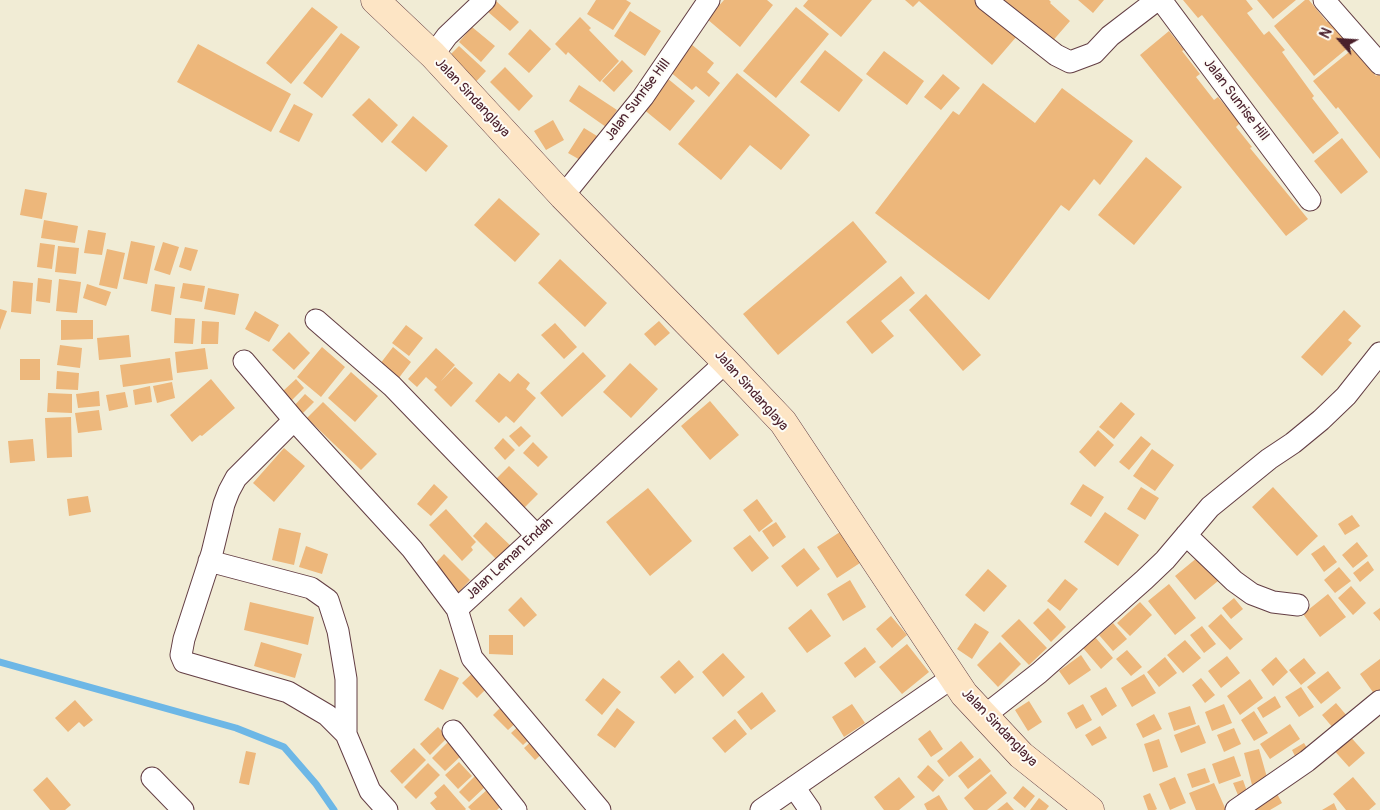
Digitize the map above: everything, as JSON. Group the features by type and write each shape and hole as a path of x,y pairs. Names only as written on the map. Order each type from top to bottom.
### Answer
{"street":[{"name":"Jalan Sindanglaya","path":"375,0 433,55 563,196 783,422 964,694 1021,755 1090,810"},
{"path":"433,55 447,36 485,0"},
{"name":"Jalan Sunrise Hill","path":"563,196 643,97 709,0"},
{"path":"986,0 1056,55 1070,62 1094,53 1110,36 1157,0"},
{"name":"Jalan Sunrise Hill","path":"1161,0 1310,200"},
{"path":"1324,0 1380,64"},
{"path":"316,320 392,386 536,535"},
{"path":"984,716 1039,674 1088,631 1158,566 1210,507 1269,458 1293,443 1321,420 1346,396 1380,353"},
{"path":"244,362 412,550 457,609"},
{"name":"Jalan Leman Endah","path":"600,810 472,658 457,609 726,362"},
{"path":"294,420 236,478 224,504 181,655 184,662 288,692 327,715 346,734 370,791 387,810"},
{"path":"1186,535 1234,581 1252,594 1273,602 1298,604"},
{"path":"209,562 311,588 328,600 338,631 346,679 346,734"},
{"path":"761,810 953,677"},
{"path":"1236,810 1307,761 1380,702"},
{"path":"453,732 516,810"},
{"path":"152,778 183,810"},
{"path":"794,787 810,810"}],"building":[{"path":"596,0 626,0 631,3 613,30 587,14"},
{"path":"724,0 767,0 773,5 740,47 707,19"},
{"path":"808,0 872,0 841,37 803,6"},
{"path":"905,0 977,0 1017,36 992,65 919,1 913,7"},
{"path":"1000,0 1049,0 1070,21 1050,44"},
{"path":"1078,0 1104,0 1093,13"},
{"path":"1183,0 1246,0 1253,9 1247,13 1264,35 1269,31 1285,50 1282,52 1314,96 1312,98 1339,133 1313,154 1202,15 1198,18"},
{"path":"1257,0 1296,0 1273,19"},
{"path":"1305,0 1309,0 1327,22 1329,19 1350,46 1314,76 1274,26"},
{"path":"496,1 519,22 510,31 487,11"},
{"path":"312,7 338,27 291,84 266,63"},
{"path":"796,7 829,34 776,98 743,71"},
{"path":"630,11 661,31 645,56 614,36"},
{"path":"580,17 591,28 589,30 619,61 600,82 568,52 566,55 555,44"},
{"path":"472,27 495,46 481,62 459,42"},
{"path":"530,29 551,49 529,73 508,54"},
{"path":"1169,31 1200,74 1196,77 1214,100 1218,97 1240,123 1236,127 1252,147 1250,148 1308,219 1286,236 1140,55"},
{"path":"341,33 360,47 322,98 303,83"},
{"path":"198,44 291,94 271,132 177,82"},
{"path":"691,44 714,63 707,72 720,83 709,97 696,86 692,90 669,71"},
{"path":"459,46 486,71 470,88 443,62"},
{"path":"1354,48 1376,76 1378,74 1380,76 1380,159 1338,107 1336,109 1313,81"},
{"path":"825,50 863,80 839,112 800,82"},
{"path":"884,51 924,81 907,105 866,74"},
{"path":"622,60 633,71 614,92 602,81"},
{"path":"505,67 533,96 519,111 490,82"},
{"path":"737,73 810,135 781,170 750,145 721,180 678,144"},
{"path":"943,74 960,88 941,110 924,97"},
{"path":"667,78 695,101 670,131 642,108"},
{"path":"983,83 1035,123 1062,88 1133,141 1100,185 1094,179 1069,211 1061,205 989,300 875,213 953,111 959,115"},
{"path":"579,85 617,110 606,127 569,101"},
{"path":"369,98 398,125 382,143 352,115"},
{"path":"294,104 313,114 299,142 279,132"},
{"path":"413,116 448,146 426,172 391,142"},
{"path":"553,120 564,140 546,150 534,131"},
{"path":"584,128 597,136 582,161 568,153"},
{"path":"1342,138 1368,172 1341,194 1314,161"},
{"path":"1146,157 1182,187 1134,245 1098,215"},
{"path":"25,189 47,193 42,219 20,215"},
{"path":"499,198 540,234 515,262 474,225"},
{"path":"44,220 78,226 75,243 41,238"},
{"path":"853,221 887,262 778,355 743,314"},
{"path":"88,230 106,233 102,255 84,253"},
{"path":"131,241 155,246 147,284 123,279"},
{"path":"163,242 179,247 170,275 154,270"},
{"path":"40,243 55,245 52,269 37,267"},
{"path":"58,246 79,248 76,274 55,272"},
{"path":"185,247 198,250 191,271 179,267"},
{"path":"107,249 125,253 117,289 99,285"},
{"path":"560,259 607,303 585,327 538,283"},
{"path":"901,276 915,293 881,321 894,336 872,354 846,322"},
{"path":"38,278 52,280 50,303 36,301"},
{"path":"59,279 81,282 77,313 56,311"},
{"path":"13,281 33,283 31,314 11,312"},
{"path":"183,283 205,286 202,302 180,298"},
{"path":"87,284 111,292 106,306 83,298"},
{"path":"155,284 175,287 171,315 151,311"},
{"path":"208,288 239,294 235,315 204,309"},
{"path":"926,294 981,355 963,371 909,310"},
{"path":"0,309 7,311 0,330"},
{"path":"1344,310 1361,326 1348,340 1352,343 1322,376 1301,357"},
{"path":"255,311 279,325 269,342 245,329"},
{"path":"175,318 195,319 193,344 174,343"},
{"path":"61,320 93,320 93,339 61,340"},
{"path":"202,321 219,322 218,344 201,344"},
{"path":"659,321 670,333 655,346 644,334"},
{"path":"555,323 577,347 564,359 541,335"},
{"path":"406,325 423,338 409,356 392,343"},
{"path":"289,332 310,353 294,370 272,350"},
{"path":"129,335 131,357 99,360 97,338"},
{"path":"60,345 82,348 80,368 57,365"},
{"path":"322,347 345,367 321,397 297,377"},
{"path":"393,347 411,362 398,379 380,364"},
{"path":"205,348 208,369 177,373 175,352"},
{"path":"436,348 455,365 441,381 455,367 473,383 451,407 434,390 437,387 426,377 417,387 408,379"},
{"path":"583,352 606,376 562,417 540,393"},
{"path":"170,358 173,380 123,387 120,365"},
{"path":"20,359 40,359 40,380 20,380"},
{"path":"630,363 658,389 631,418 603,392"},
{"path":"57,371 79,373 78,390 56,389"},
{"path":"351,372 378,396 355,422 328,398"},
{"path":"499,373 510,382 518,373 530,383 526,389 536,398 514,423 506,416 499,423 475,401"},
{"path":"211,379 235,408 192,442 170,415"},
{"path":"296,379 304,388 291,401 282,392"},
{"path":"172,382 175,398 157,403 153,386"},
{"path":"150,386 152,402 135,405 133,390"},
{"path":"99,391 100,406 78,408 76,394"},
{"path":"125,392 128,407 109,411 106,395"},
{"path":"48,393 72,394 72,413 47,412"},
{"path":"305,394 314,402 301,415 293,407"},
{"path":"710,401 739,435 710,460 681,426"},
{"path":"323,402 377,454 361,470 307,418"},
{"path":"1121,402 1135,414 1114,439 1099,427"},
{"path":"99,410 102,430 78,433 75,413"},
{"path":"71,417 72,457 47,458 45,418"},
{"path":"521,426 531,436 519,447 509,436"},
{"path":"1098,430 1114,445 1095,467 1079,452"},
{"path":"1141,436 1151,444 1129,470 1119,462"},
{"path":"503,438 515,450 505,460 494,448"},
{"path":"33,439 35,461 10,463 8,441"},
{"path":"533,442 548,457 538,467 523,453"},
{"path":"284,448 305,466 274,502 253,483"},
{"path":"1152,449 1174,465 1155,491 1133,476"},
{"path":"509,466 538,494 524,508 495,480"},
{"path":"434,484 448,497 431,516 417,504"},
{"path":"1083,484 1104,497 1091,517 1070,504"},
{"path":"1141,487 1159,498 1145,520 1127,509"},
{"path":"1273,487 1318,536 1297,556 1252,507"},
{"path":"648,488 692,541 650,576 606,522"},
{"path":"88,496 91,512 69,516 67,499"},
{"path":"757,499 773,521 759,532 743,510"},
{"path":"446,509 476,542 471,547 473,550 462,561 429,525"},
{"path":"1105,512 1139,535 1118,566 1084,542"},
{"path":"1352,515 1360,526 1345,535 1338,524"},
{"path":"486,522 516,551 502,565 473,536"},
{"path":"776,522 786,537 773,547 762,531"},
{"path":"279,528 301,533 294,565 272,560"},
{"path":"840,532 860,563 837,578 817,547"},
{"path":"750,535 769,558 752,572 733,548"},
{"path":"1357,542 1368,556 1353,568 1342,555"},
{"path":"1324,545 1337,562 1324,572 1311,554"},
{"path":"306,546 328,554 322,574 299,567"},
{"path":"804,548 820,569 797,587 781,566"},
{"path":"444,554 470,580 457,594 431,568"},
{"path":"1198,557 1218,581 1195,600 1175,576"},
{"path":"1368,561 1374,570 1360,582 1353,573"},
{"path":"1339,567 1351,581 1335,593 1324,580"},
{"path":"988,569 1007,586 984,612 965,595"},
{"path":"1065,579 1078,589 1060,611 1047,601"},
{"path":"850,580 866,607 843,621 827,594"},
{"path":"1169,584 1196,618 1175,635 1148,601"},
{"path":"1351,586 1366,603 1353,615 1338,598"},
{"path":"1328,594 1346,617 1320,637 1303,614"},
{"path":"521,597 537,615 524,627 508,610"},
{"path":"1234,598 1243,609 1231,619 1222,608"},
{"path":"250,602 314,617 308,645 244,630"},
{"path":"1140,602 1152,615 1130,636 1117,623"},
{"path":"1048,608 1066,627 1051,642 1033,623"},
{"path":"1380,608 1380,621 1373,613"},
{"path":"811,609 831,636 807,653 788,628"},
{"path":"1221,614 1243,639 1230,650 1208,626"},
{"path":"891,616 907,635 892,648 876,629"},
{"path":"1019,619 1047,648 1029,665 1001,636"},
{"path":"975,623 989,632 972,659 957,649"},
{"path":"1113,623 1127,639 1113,651 1099,635"},
{"path":"1202,626 1216,644 1204,653 1190,635"},
{"path":"489,635 513,635 513,655 489,654"},
{"path":"1095,637 1113,658 1101,669 1083,648"},
{"path":"1185,640 1201,658 1183,673 1167,655"},
{"path":"261,642 302,654 295,678 254,666"},
{"path":"1000,642 1021,664 998,687 977,665"},
{"path":"907,644 929,672 902,694 879,667"},
{"path":"865,647 876,662 855,678 844,663"},
{"path":"1127,650 1142,667 1131,676 1116,659"},
{"path":"723,653 745,677 723,697 702,672"},
{"path":"1081,655 1091,670 1069,685 1059,671"},
{"path":"1227,656 1240,673 1221,688 1208,671"},
{"path":"1165,657 1177,673 1159,687 1147,672"},
{"path":"1276,657 1288,672 1273,686 1261,670"},
{"path":"1304,658 1316,673 1301,685 1289,670"},
{"path":"1380,659 1380,691 1375,695 1360,674"},
{"path":"679,660 694,677 675,694 660,677"},
{"path":"440,669 459,678 443,710 424,700"},
{"path":"477,669 491,684 477,698 462,683"},
{"path":"1328,671 1341,688 1321,704 1307,687"},
{"path":"1144,674 1156,693 1132,707 1121,688"},
{"path":"603,678 621,692 602,715 585,700"},
{"path":"1201,678 1215,695 1205,703 1192,685"},
{"path":"1250,679 1263,698 1240,715 1227,696"},
{"path":"1106,687 1117,706 1102,716 1090,696"},
{"path":"1301,687 1314,707 1299,717 1285,697"},
{"path":"762,692 776,711 751,730 737,712"},
{"path":"1275,696 1281,707 1263,718 1257,708"},
{"path":"75,700 93,720 84,727 79,722 68,732 55,718"},
{"path":"1029,701 1042,722 1028,731 1015,710"},
{"path":"505,703 521,718 508,730 493,715"},
{"path":"1336,703 1348,717 1334,729 1322,715"},
{"path":"852,704 865,723 844,737 832,717"},
{"path":"1083,704 1092,720 1076,729 1067,713"},
{"path":"1224,704 1232,723 1212,731 1205,712"},
{"path":"1190,706 1196,724 1174,731 1168,713"},
{"path":"617,708 635,722 615,748 597,735"},
{"path":"1254,711 1268,733 1254,741 1241,720"},
{"path":"1154,714 1162,729 1143,738 1136,724"},
{"path":"735,719 747,734 725,753 712,738"},
{"path":"522,723 534,735 523,745 511,733"},
{"path":"1290,724 1300,739 1270,759 1260,744"},
{"path":"1199,725 1206,743 1181,753 1174,735"},
{"path":"1100,726 1107,738 1092,746 1085,735"},
{"path":"438,727 448,737 430,755 420,744"},
{"path":"1234,728 1241,744 1224,752 1217,735"},
{"path":"930,730 943,749 931,757 918,739"},
{"path":"1347,733 1365,753 1349,767 1331,747"},
{"path":"535,738 546,750 535,760 524,748"},
{"path":"1159,739 1168,767 1153,772 1144,744"},
{"path":"961,741 974,757 949,777 937,761"},
{"path":"448,742 462,755 445,771 432,758"},
{"path":"1304,743 1310,753 1297,760 1292,750"},
{"path":"414,748 426,760 402,784 390,771"},
{"path":"1259,749 1268,781 1252,785 1244,753"},
{"path":"246,751 256,753 249,785 239,783"},
{"path":"1234,756 1241,776 1219,784 1212,764"},
{"path":"980,758 991,771 968,789 958,776"},
{"path":"459,762 472,776 458,789 445,775"},
{"path":"428,763 440,775 416,799 404,787"},
{"path":"928,765 944,780 933,792 917,777"},
{"path":"1205,768 1210,782 1192,788 1187,774"},
{"path":"477,774 487,785 469,802 459,792"},
{"path":"991,774 1007,793 987,810 974,810 964,798"},
{"path":"47,777 71,805 65,810 50,810 33,790"},
{"path":"899,777 915,797 899,810 884,810 874,797"},
{"path":"1175,777 1186,803 1170,810 1159,784"},
{"path":"1353,777 1376,804 1369,810 1346,810 1333,794"},
{"path":"1243,780 1249,797 1240,800 1233,783"},
{"path":"1214,783 1226,810 1196,810 1189,793"},
{"path":"444,784 465,810 436,810 430,803 437,797 434,793"},
{"path":"1023,786 1035,796 1025,808 1013,798"},
{"path":"489,788 504,803 497,810 471,810 468,807"},
{"path":"1275,790 1282,803 1270,810 1254,810"},
{"path":"1150,793 1157,809 1155,810 1148,810 1143,796"},
{"path":"939,795 948,810 927,810 924,804"},
{"path":"1039,798 1049,806 1046,810 1030,810"},
{"path":"1007,802 1014,810 997,810"},
{"path":"1334,803 1337,810 1322,810"}],"waterway":[{"path":"0,662 236,728 284,747 316,784 334,810"}]}
